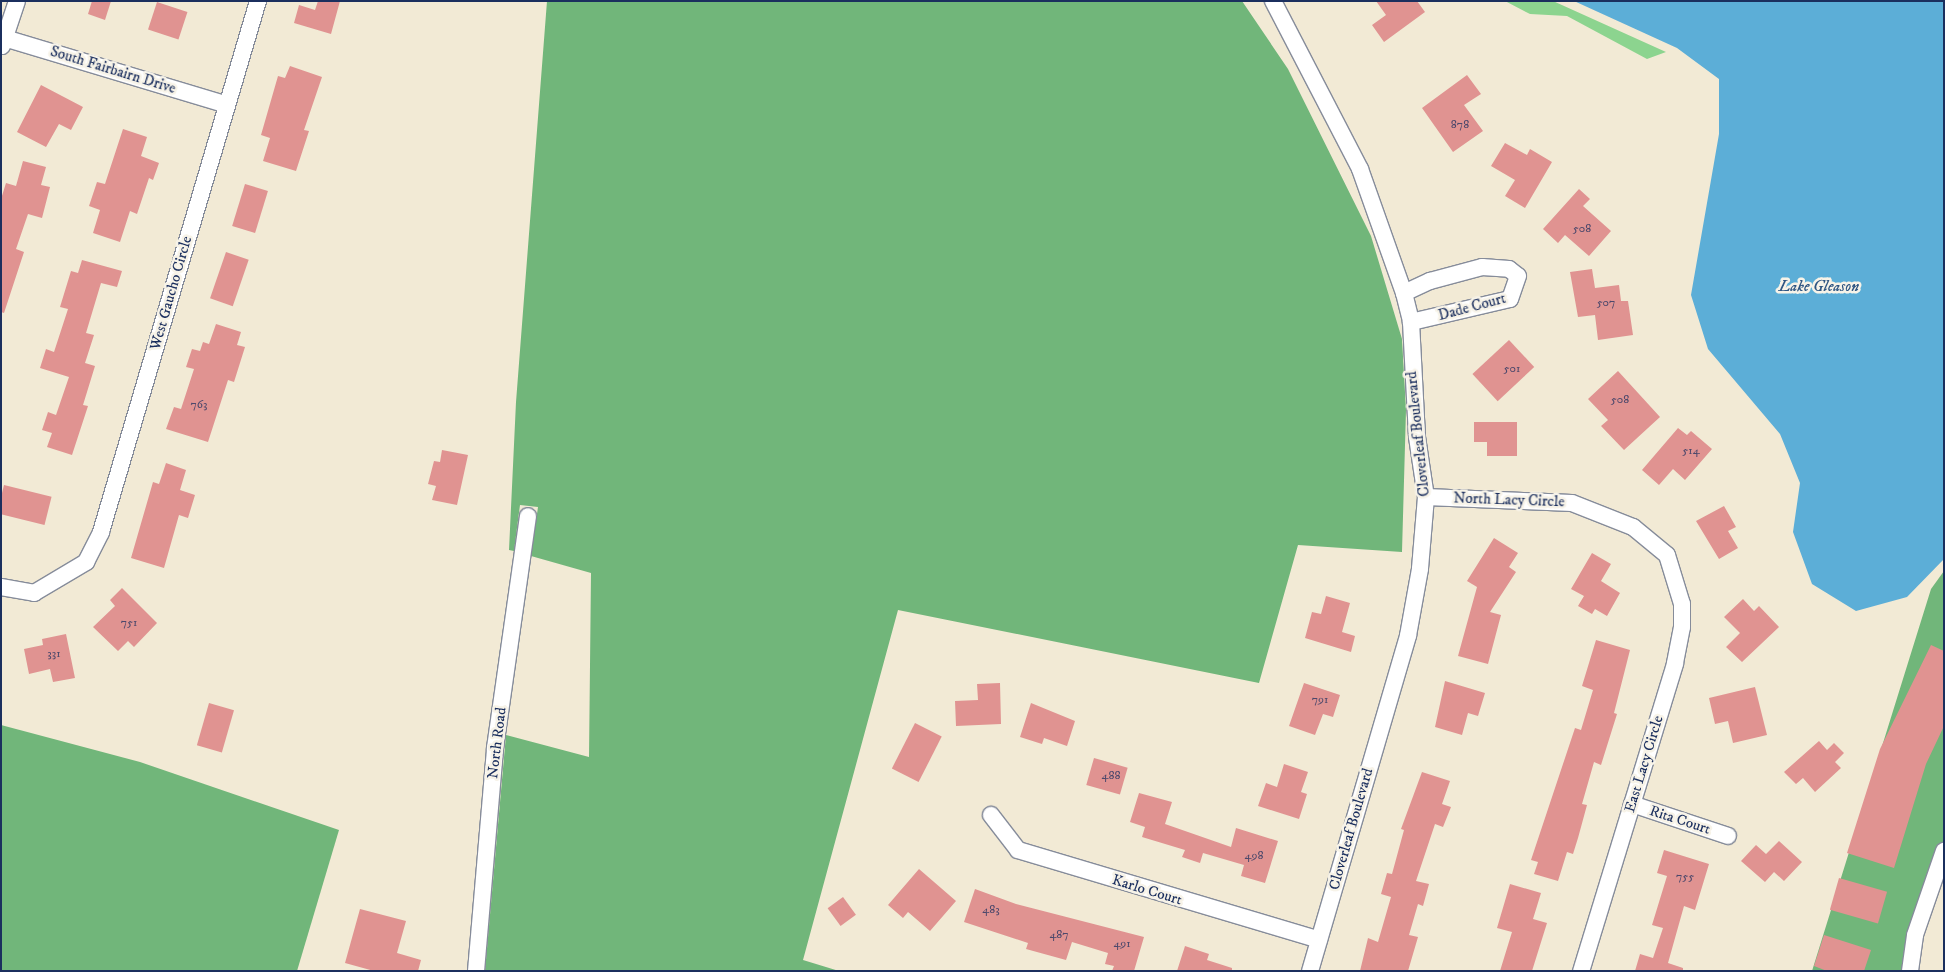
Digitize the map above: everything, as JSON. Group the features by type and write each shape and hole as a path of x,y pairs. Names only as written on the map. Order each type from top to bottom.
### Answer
{"street":[{"path":"2,41 17,1"},
{"name":"West Gaucho Circle","path":"1,587 34,593 86,562 101,532 225,104 258,1"},
{"name":"Cloverleaf Boulevard","path":"1273,1 1360,169 1404,293 1411,322 1417,436 1426,497 1420,570 1408,636 1310,971"},
{"name":"South Fairbairn Drive","path":"2,41 225,104"},
{"name":"Dade Court","path":"1404,293 1430,282 1482,267 1509,269 1518,276 1510,299 1411,322"},
{"name":"North Lacy Circle","path":"1426,497 1572,503 1633,527 1667,555"},
{"name":"North Road","path":"476,971 495,748 528,516"},
{"name":"East Lacy Circle","path":"1581,971 1675,664 1682,627 1682,604 1667,555"},
{"name":"Rita Court","path":"1632,804 1728,836"},
{"name":"Karlo Court","path":"991,815 1018,850 1319,940"},
{"path":"1910,971 1915,935 1944,851"}],"green space":[{"path":"547,1 1242,1 1288,69 1371,236 1402,339 1406,410 1402,552 1298,545 1259,683 898,610 803,960 839,971 485,971 506,735 589,757 591,573 531,556 538,507 520,505 514,551 509,550 516,402"},
{"path":"1505,1 1553,1 1666,52 1647,59 1567,16 1530,14"},
{"path":"1944,571 1944,874 1920,946 1916,971 1812,971 1931,589"},
{"path":"1,725 140,762 339,830 297,971 1,971"}],"water":[{"name":"Lake Gleason","path":"1574,1 1944,1 1944,559 1907,597 1856,611 1812,584 1793,532 1800,483 1780,434 1708,349 1691,295 1719,134 1719,79 1677,48"}],"building":[{"path":"92,1 111,1 105,20 88,14"},
{"path":"318,1 340,1 331,34 294,23 299,5 315,10"},
{"path":"1376,1 1417,1 1425,12 1384,42 1372,25 1386,15"},
{"path":"157,2 187,12 178,39 148,30"},
{"path":"290,66 322,77 304,130 309,131 296,171 263,161 270,138 261,135 278,76 285,78"},
{"path":"1467,75 1481,94 1464,105 1483,131 1453,152 1422,108"},
{"path":"41,85 83,107 71,130 59,124 46,147 17,132"},
{"path":"123,129 147,137 141,156 159,163 153,180 149,178 137,214 130,211 120,242 93,233 100,210 89,206 97,182 105,184"},
{"path":"1505,143 1527,155 1530,149 1552,162 1525,208 1505,196 1515,180 1491,166"},
{"path":"23,161 46,167 41,185 50,187 42,218 28,214 16,249 24,252 4,313 1,312 1,199 6,183 16,186"},
{"path":"245,184 268,191 255,233 232,226"},
{"path":"1579,189 1590,199 1583,206 1611,231 1589,256 1565,235 1558,243 1543,229"},
{"path":"226,252 249,260 233,306 210,298"},
{"path":"82,260 122,271 117,287 101,283 86,333 94,335 85,363 95,366 83,405 88,406 72,455 47,447 52,433 42,430 48,412 56,415 69,377 40,368 46,349 54,352 68,309 60,307 71,271 78,273"},
{"path":"1592,269 1595,288 1619,285 1621,301 1628,301 1633,335 1598,340 1595,315 1578,317 1570,272"},
{"path":"216,324 241,332 237,345 245,347 234,382 228,380 208,442 166,429 174,407 181,409 194,369 186,367 192,349 200,351 203,342 209,344"},
{"path":"1509,340 1534,367 1498,401 1472,374"},
{"path":"1618,371 1660,417 1624,450 1601,426 1608,420 1588,399"},
{"path":"1474,422 1517,422 1517,456 1487,456 1487,442 1474,442"},
{"path":"1678,428 1687,435 1691,431 1712,449 1685,480 1673,469 1659,485 1642,470"},
{"path":"442,450 468,455 457,505 432,500 436,486 428,484 434,461 440,462"},
{"path":"166,463 186,470 180,490 195,495 188,518 179,515 164,568 131,558 153,482 159,484"},
{"path":"4,485 52,497 45,525 1,514 1,497"},
{"path":"1724,506 1736,527 1728,531 1738,548 1719,559 1696,521"},
{"path":"1494,538 1518,553 1509,567 1516,572 1490,612 1501,615 1488,664 1458,656 1477,587 1467,581"},
{"path":"1592,553 1611,564 1601,581 1620,593 1607,616 1595,609 1592,614 1578,606 1584,596 1571,589"},
{"path":"122,588 157,623 134,647 128,641 118,651 93,627 115,606 110,600"},
{"path":"1326,596 1350,603 1342,632 1355,636 1351,652 1305,638 1312,612 1321,614"},
{"path":"1743,599 1754,611 1759,606 1779,627 1742,662 1726,647 1740,633 1724,617"},
{"path":"66,634 75,678 53,682 50,669 29,674 24,649 43,645 42,639"},
{"path":"1596,640 1630,650 1614,713 1617,714 1601,765 1594,762 1582,804 1587,805 1578,838 1573,854 1567,852 1558,881 1534,874 1538,862 1531,860 1575,728 1581,730 1593,690 1582,686"},
{"path":"1931,645 1944,651 1944,726 1926,764 1894,868 1847,853 1880,749"},
{"path":"1445,681 1485,693 1478,716 1468,713 1462,735 1435,727"},
{"path":"1000,683 1001,724 956,726 955,701 978,700 977,684"},
{"path":"1304,683 1340,695 1333,717 1323,714 1315,735 1289,726"},
{"path":"1755,687 1767,735 1733,743 1728,721 1715,724 1709,698"},
{"path":"209,703 234,710 222,752 197,745"},
{"path":"1031,703 1075,721 1067,746 1044,738 1042,744 1020,737"},
{"path":"915,723 942,737 919,782 892,768"},
{"path":"1819,741 1827,750 1834,743 1844,753 1835,762 1841,768 1815,792 1803,778 1796,784 1784,772"},
{"path":"1094,758 1128,768 1120,795 1086,785"},
{"path":"1284,764 1308,772 1301,792 1307,794 1299,819 1258,806 1266,783 1277,787"},
{"path":"1422,772 1450,781 1442,804 1451,807 1443,827 1435,824 1416,881 1429,884 1423,906 1418,904 1409,935 1418,937 1408,971 1360,971 1368,938 1378,942 1391,897 1381,894 1387,873 1392,874 1404,830 1401,829"},
{"path":"1139,793 1172,802 1165,824 1231,847 1236,828 1278,841 1265,883 1241,876 1244,865 1203,853 1200,863 1182,857 1185,850 1142,837 1145,827 1130,822"},
{"path":"1779,841 1802,862 1784,881 1774,872 1765,882 1741,861 1756,845 1766,854"},
{"path":"1664,850 1709,864 1695,910 1684,906 1668,963 1683,968 1683,971 1635,971 1640,954 1653,958 1663,928 1652,925 1667,876 1657,873"},
{"path":"919,869 956,901 930,931 908,912 903,918 888,905"},
{"path":"1839,878 1887,892 1878,924 1830,910"},
{"path":"1510,884 1541,893 1533,919 1547,923 1532,971 1500,971 1512,932 1497,928"},
{"path":"975,889 1016,904 1144,937 1134,971 1112,971 1114,966 1105,964 1108,953 1072,942 1066,960 1026,949 1028,943 964,922"},
{"path":"843,897 856,915 841,926 828,908"},
{"path":"360,909 406,921 397,953 421,960 418,971 374,971 345,963"},
{"path":"1824,935 1871,950 1864,971 1827,971 1814,966"},
{"path":"1185,946 1209,954 1207,960 1232,968 1232,971 1177,971"}]}
